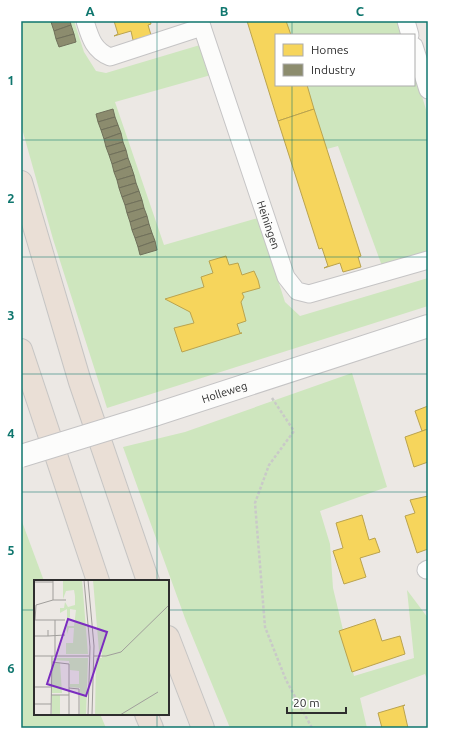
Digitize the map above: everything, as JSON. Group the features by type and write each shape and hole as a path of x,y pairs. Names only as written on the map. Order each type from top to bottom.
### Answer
{"highway":[{"path":"21,182 80,382 148,580"},
{"path":"21,350 98,580"},
{"path":"169,640 203,728"},
{"path":"146,715 152,728"}],"street":[{"name":"Heiningen","path":"85,21 91,38 100,53 110,57 201,24 286,277 297,291 309,294 428,260"},
{"path":"406,21 410,34"},
{"path":"415,49 428,90"},
{"name":"Holleweg","path":"21,456 266,380 428,326"}],"path":[{"path":"266,380 270,396 294,431 269,465 255,503 265,628 286,680 312,728"}],"green space":[{"path":"21,21 74,21 84,52 96,71 106,73 200,45 211,75 115,102 164,245 258,218 285,302 300,316 428,278 428,306 107,408 53,239 21,125"},
{"path":"284,21 399,21 403,34 289,34"},
{"path":"415,73 428,116 428,251 382,266 338,146 327,149 305,86 415,86"},
{"path":"352,373 387,487 320,511 330,544 333,588 354,676 414,658 407,590 428,618 428,682 425,674 360,698 367,728 230,728 186,621 123,447 185,432"},
{"path":"21,519 44,580 34,580 34,715 100,715 106,728 21,728"}],"building: Homes":[{"path":"114,21 150,21 151,24 148,25 151,35 133,40 131,31 114,36 118,34"},
{"path":"247,21 286,21 291,34 275,34 275,86 307,86 314,109 278,121"},
{"path":"314,109 361,256 358,257 361,267 343,272 340,263 324,268 328,266 322,248 319,249 278,121"},
{"path":"226,256 229,265 238,263 242,275 254,271 260,288 242,293 244,297 241,302 246,321 237,324 240,333 242,333 182,352 174,328 194,323 190,312 165,299 204,287 201,277 213,273 209,261"},
{"path":"428,406 428,429 422,431 415,411"},
{"path":"428,429 428,462 414,467 405,437"},
{"path":"428,496 428,549 417,553 405,516 415,513 410,500"},
{"path":"362,515 369,540 375,538 380,552 360,558 366,577 344,584 333,551 343,548 336,523"},
{"path":"375,619 382,641 400,636 405,654 352,672 339,631"},
{"path":"405,705 403,706 408,728 382,728 378,713"}],"building: Industry":[{"path":"70,21 71,25 54,31 51,22"},
{"path":"71,25 74,34 56,39 54,31"},
{"path":"74,34 76,42 59,47 56,39"},
{"path":"113,109 115,117 98,122 96,114"},
{"path":"115,117 118,125 101,130 98,122"},
{"path":"118,125 121,133 104,139 101,130"},
{"path":"121,133 123,142 106,147 104,139"},
{"path":"123,142 126,150 109,155 106,147"},
{"path":"126,150 128,158 112,164 109,155"},
{"path":"128,158 131,166 114,172 112,164"},
{"path":"131,166 134,175 117,180 114,172"},
{"path":"134,175 136,183 119,188 117,180"},
{"path":"136,183 139,191 122,197 119,188"},
{"path":"139,191 142,200 125,205 122,197"},
{"path":"142,200 144,208 127,213 125,205"},
{"path":"144,208 147,216 130,222 127,213"},
{"path":"147,216 149,224 132,230 130,222"},
{"path":"149,224 152,233 135,238 132,230"},
{"path":"152,233 155,241 138,247 135,238"},
{"path":"155,241 157,250 140,255 138,247"}]}
